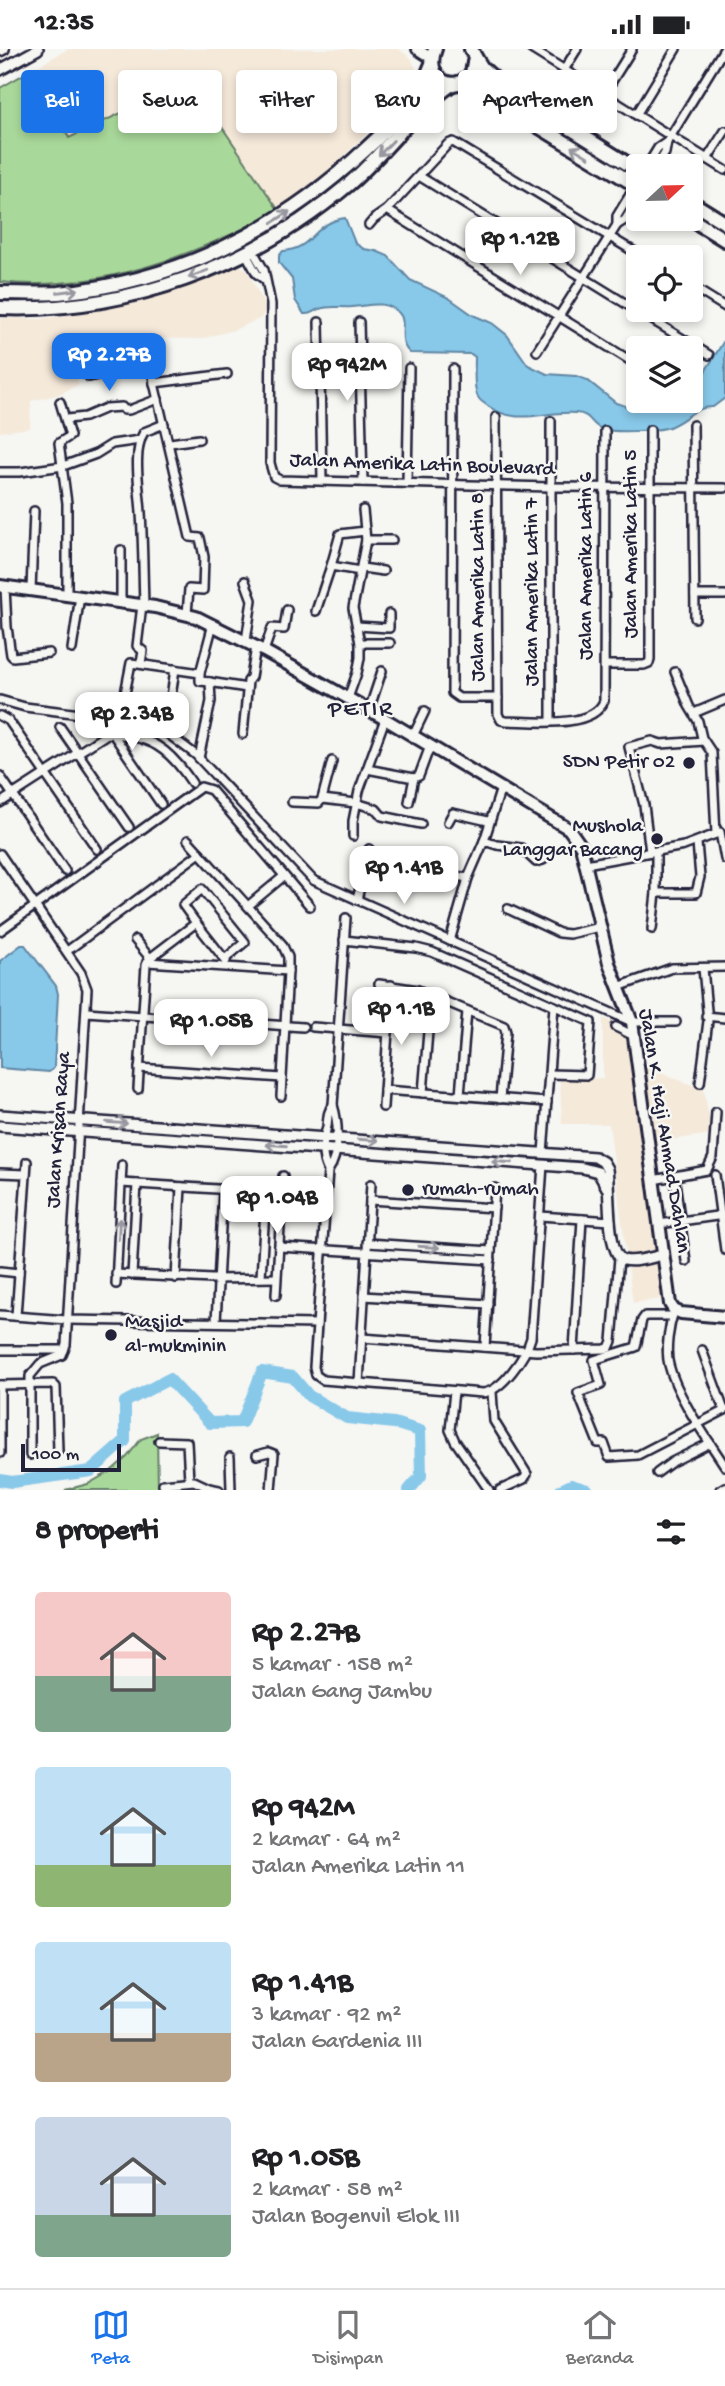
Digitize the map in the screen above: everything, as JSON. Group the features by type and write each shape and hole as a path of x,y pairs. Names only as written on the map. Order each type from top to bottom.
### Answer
{"main road":[{"path":"0,308 58,307 111,299 171,284 250,253 312,213 349,184 434,98 472,73 472,51"},
{"path":"472,51 482,68 500,85 626,163"},
{"path":"432,57 439,79 480,91 626,180"},
{"path":"0,293 57,293 108,285 170,270 223,249 269,225 306,201 340,173 402,110 421,87 432,57"},
{"path":"704,210 725,223"},
{"path":"704,227 725,240"},
{"name":"Jalan K. Haji Ahmad Dahlan","path":"3,587 143,605 187,614 212,624 385,719 569,829 578,840 586,864 600,927 633,1028 657,1180 663,1224 663,1255 673,1313"},
{"path":"673,1313 725,1317"}],"street":[{"path":"0,70 38,49"},
{"path":"417,49 432,57"},
{"path":"531,49 564,70 577,49"},
{"path":"617,74 632,49"},
{"path":"636,115 677,49"},
{"path":"664,154 669,139 724,49"},
{"path":"617,103 669,139 725,170"},
{"path":"707,159 725,131"},
{"path":"654,154 669,139"},
{"path":"369,225 387,210 447,144 453,142 626,247"},
{"path":"419,176 709,355"},
{"path":"617,225 617,216 626,204"},
{"path":"387,210 626,358"},
{"path":"537,351 617,225 626,217"},
{"name":"Jalan Amerika Latin Boulevard","path":"250,253 264,271 271,304 271,471 274,477 280,480 605,488 725,488"},
{"path":"703,293 725,307"},
{"path":"319,322 322,481"},
{"path":"359,322 363,482"},
{"path":"149,344 158,399 190,537 200,538 204,557 203,590 189,589 187,614"},
{"path":"89,377 151,363"},
{"path":"407,483 409,368"},
{"path":"453,369 452,693 459,698 498,698"},
{"path":"155,383 227,374"},
{"path":"66,419 85,417 116,406 130,410 158,399"},
{"path":"60,402 69,436 60,443 67,503 67,594"},
{"name":"Jalan Amerika Latin 8","path":"496,417 498,714 501,720 505,721 551,721"},
{"name":"Jalan Amerika Latin 7","path":"551,421 551,721"},
{"path":"141,663 143,651 137,646 143,605 138,481 140,440 144,432 164,424"},
{"path":"693,425 695,618"},
{"name":"Jalan Amerika Latin 5","path":"605,664 644,665 649,663 650,659 650,430"},
{"name":"Jalan Amerika Latin 6","path":"551,721 586,719 602,708 604,701 605,431"},
{"path":"170,443 200,439"},
{"path":"0,472 63,466 96,454 112,444 140,440"},
{"path":"348,698 359,664 359,643 353,608 366,540 363,510"},
{"path":"31,590 34,511"},
{"path":"316,611 340,534 365,531"},
{"path":"366,540 392,540"},
{"path":"121,550 121,602"},
{"path":"331,566 383,571"},
{"path":"243,734 247,688 256,646 252,600 245,581"},
{"path":"3,587 3,627 10,653 13,657 49,653"},
{"path":"695,595 725,595"},
{"path":"72,649 80,597"},
{"path":"256,646 272,628 284,629 287,610"},
{"path":"357,626 389,628 389,614"},
{"path":"212,624 200,681 247,688"},
{"path":"359,643 390,643"},
{"path":"120,719 131,663 200,673"},
{"path":"170,704 175,669"},
{"path":"369,710 382,671"},
{"path":"675,672 712,753 725,859"},
{"path":"200,758 211,701 209,681"},
{"path":"0,700 25,707 120,719 159,727 200,758 313,880 450,941 633,1028"},
{"path":"694,713 725,700"},
{"path":"413,736 425,711"},
{"path":"0,716 9,721 97,849"},
{"path":"353,836 356,803 385,719"},
{"path":"60,727 129,827"},
{"path":"113,734 161,804"},
{"path":"0,803 102,735 113,734 159,746 178,761 192,783"},
{"path":"652,929 656,893 653,851 629,747 652,741 661,744 705,741"},
{"path":"368,769 414,778 419,776 430,746"},
{"path":"292,802 319,803 332,761"},
{"path":"0,776 65,871"},
{"path":"409,801 414,778"},
{"path":"0,931 201,787 211,790 310,906"},
{"path":"450,941 468,878 484,841 488,821 501,788"},
{"path":"322,799 356,803 376,809 382,815 421,824"},
{"path":"448,822 453,813 488,821"},
{"path":"586,864 697,843 720,832"},
{"path":"188,839 285,949 288,971 281,1096"},
{"path":"484,841 521,848 536,862 543,860"},
{"path":"656,893 697,893 700,877 697,843"},
{"path":"357,901 369,849"},
{"name":"Jalan Krisan Raya","path":"0,853 67,951 86,984 64,1350"},
{"path":"67,951 200,853"},
{"path":"368,860 468,878"},
{"path":"248,907 284,876"},
{"path":"225,959 245,942 202,889 183,905 196,923 232,968"},
{"path":"508,909 559,933 569,934 600,927"},
{"path":"346,918 333,1105 328,1113 337,1138 332,1165 328,1171 314,1367 317,1375 323,1380 483,1393 501,1385 526,1350 531,1338 543,1165"},
{"path":"149,960 196,923"},
{"path":"135,940 149,960 138,1089"},
{"path":"344,940 424,949 592,1023 587,1075 549,1074"},
{"path":"149,960 288,971"},
{"path":"618,987 666,970 725,967"},
{"path":"700,1083 707,1038 703,968"},
{"path":"379,984 418,990 504,1026 506,1028 500,1098"},
{"path":"383,1107 391,985"},
{"path":"423,1093 431,995"},
{"path":"543,1165 534,1161 543,1153 554,1006"},
{"path":"86,1011 303,1027"},
{"path":"460,1095 467,1011"},
{"path":"706,1016 725,1018"},
{"path":"616,1027 633,1028 676,1022"},
{"path":"313,1027 388,1033"},
{"path":"139,1068 282,1078"},
{"path":"384,1090 547,1102"},
{"path":"657,1180 707,1170 713,1157 716,1112"},
{"path":"0,1115 600,1159 607,1169 614,1248 619,1258 611,1345 605,1349 526,1350 362,1338"},
{"path":"0,1126 596,1170 608,1190"},
{"path":"328,1171 324,1164 323,1137 331,1126"},
{"path":"543,1153 551,1161 543,1165"},
{"path":"16,1316 27,1162"},
{"path":"116,1284 122,1165"},
{"path":"0,1173 26,1174"},
{"path":"715,1174 723,1215 725,1250"},
{"path":"276,1295 283,1175"},
{"path":"675,1181 686,1261"},
{"path":"121,1183 282,1193"},
{"path":"132,1275 137,1184"},
{"path":"359,1383 371,1184"},
{"path":"176,1277 181,1187"},
{"path":"485,1347 495,1188"},
{"path":"216,1322 223,1189"},
{"path":"261,1277 266,1192"},
{"path":"370,1200 494,1207"},
{"path":"663,1224 723,1215"},
{"path":"540,1216 611,1221"},
{"path":"574,1350 582,1219"},
{"path":"367,1243 491,1251"},
{"path":"279,1247 491,1260"},
{"path":"619,1258 629,1261 663,1255"},
{"path":"0,1272 19,1273"},
{"path":"116,1274 218,1279 276,1278"},
{"path":"364,1296 488,1304"},
{"path":"702,1350 725,1410 698,1424 646,1450 638,1455 607,1456 604,1443 597,1443 578,1393 601,1385 594,1360 636,1347 643,1317 673,1313 668,1363 675,1382 698,1424 725,1465"},
{"path":"0,1315 67,1320 317,1324"},
{"path":"0,1350 64,1350 62,1355 32,1371 30,1455"},
{"path":"1,1453 0,1385 53,1384 56,1387 58,1451"},
{"path":"454,1391 450,1430 489,1490"},
{"path":"492,1391 494,1421 527,1474 524,1479 500,1490"},
{"path":"159,1441 187,1442 189,1481"},
{"path":"657,1473 672,1462 710,1443"},
{"path":"257,1455 267,1452 274,1454 271,1490"},
{"path":"230,1457 231,1490"},
{"path":"163,1484 189,1481 219,1490"},
{"path":"720,1490 725,1487"}],"shaded area":[{"path":"68,49 398,49 411,58 416,69 351,70 351,133 367,133 323,177 279,211 222,127 222,70 118,70 118,115 104,121 104,70 35,68"},
{"path":"67,133 79,133 69,138"},
{"path":"238,265 247,270 266,308 261,318 234,330 201,339 124,338 124,347 75,363 78,385 57,395 31,401 30,428 0,432 0,318 41,319 99,310 162,295"},
{"path":"603,1018 635,1032 644,1065 704,1090 712,1134 649,1143 676,1297 633,1303 609,1124 562,1124 560,1081 603,1078"}],"green space":[{"path":"21,76 21,133 67,133 69,138 79,133 104,133 104,121 118,115 118,133 222,133 222,127 279,211 179,256 109,276 37,284 0,282 0,88"},
{"path":"157,1433 158,1490 65,1490 88,1484 111,1471 141,1439"}],"water":[{"path":"345,218 355,243 364,249 388,256 410,280 449,298 473,315 492,323 507,335 528,365 547,374 576,376 587,380 616,403 626,406 626,413 693,413 672,426 643,431 602,429 585,415 576,413 510,416 499,412 478,397 475,357 471,354 410,353 404,343 403,321 399,313 388,306 376,304 331,307 304,314 295,300 292,279 279,263 279,256 283,251 301,246 334,221"},
{"path":"725,339 725,398 713,407 703,408 703,375"},
{"path":"21,945 25,945 56,986 58,994 54,1068 49,1072 0,1068 0,961"}],"waterway":[{"path":"0,1480 12,1482 91,1471 125,1441 125,1402 169,1379 210,1423 242,1422 262,1372 293,1377 309,1396 347,1418 394,1423 420,1431 421,1476 409,1490"},
{"path":"561,1490 571,1485 587,1490"}],"place":[{"name":"SDN Petir 02","path":"689,763"},
{"name":"Mushola Langgar Bacang","path":"657,839"},
{"name":"rumah-rumah","path":"408,1190"},
{"name":"Masjid al-mukminin","path":"111,1335"}],"district":[{"name":"PETIR","path":"361,710"}]}
